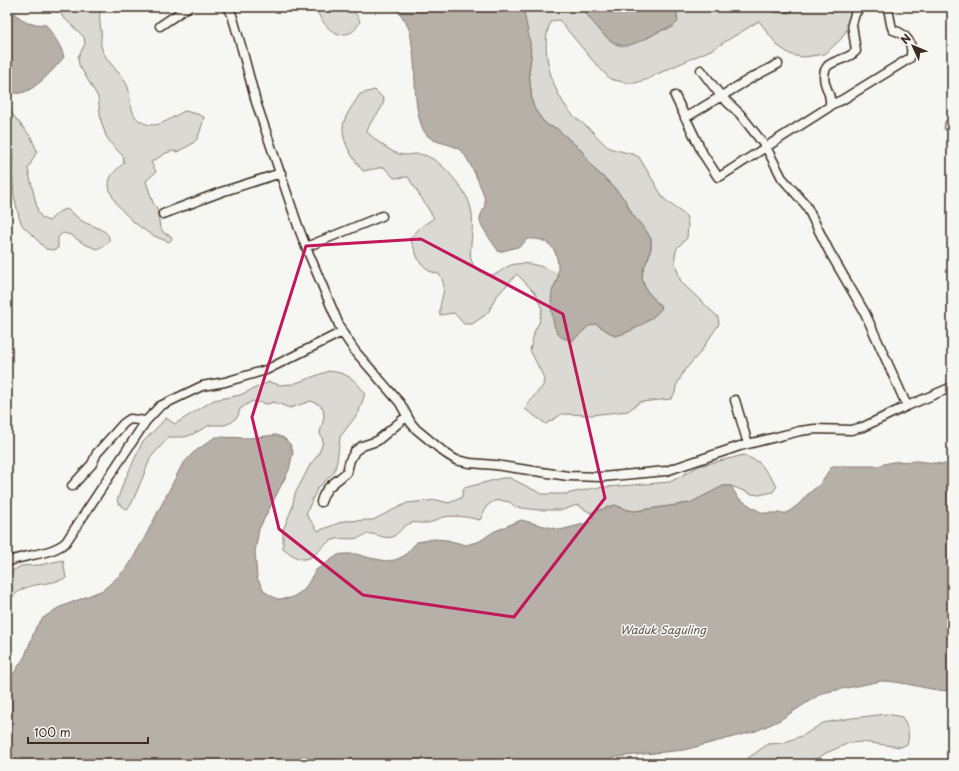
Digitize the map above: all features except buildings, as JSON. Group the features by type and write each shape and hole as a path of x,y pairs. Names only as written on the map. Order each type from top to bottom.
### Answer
{"street":[{"path":"160,26 188,7"},
{"path":"228,7 232,15 256,102 280,173 306,247 342,332 355,351 400,403 416,429 445,453 456,460 568,476 602,477 666,471 748,444 815,429 851,430 863,427 952,387"},
{"path":"830,105 831,100 824,76 825,70 830,63 853,54 856,51 852,24 855,14 860,7"},
{"path":"676,96 703,154 718,177 721,176 830,105 842,100 910,58 911,48 904,35 893,30 890,24 891,15 888,7"},
{"path":"685,118 753,77 778,64"},
{"path":"701,70 721,96 740,114 766,147 782,178 806,205 829,251 865,313 907,406"},
{"path":"163,214 221,192 280,173"},
{"path":"306,247 382,216"},
{"path":"7,562 27,555 62,547 146,421 160,406 202,386 225,382 266,370 342,332"},
{"path":"735,400 748,444"},
{"path":"321,502 329,485 347,472 350,460 355,451 362,446 377,441 407,416"},
{"path":"72,486 92,464 97,454 124,423 130,419 146,421"}],"highlighted area":[{"path":"421,239 563,314 605,498 514,617 363,595 279,529 252,417 306,246"}],"shaded area":[{"path":"59,7 102,7 100,19 101,44 103,52 126,82 132,110 136,118 146,124 153,125 164,122 185,111 204,117 197,139 192,144 177,152 173,151 166,153 151,162 156,172 146,181 153,203 157,208 160,227 164,233 171,236 172,239 169,242 156,237 136,224 122,210 111,194 109,186 110,179 114,172 124,163 123,156 112,145 106,136 101,121 98,97 79,65 78,57 85,44 84,37 62,16"},
{"path":"315,7 341,7 352,11 357,15 360,21 354,31 338,35 330,30 324,23"},
{"path":"523,7 581,7 604,35 646,39 659,31 672,28 678,18 675,7 771,7 774,12 790,13 797,7 860,7 841,39 825,54 804,57 790,54 778,46 759,21 713,49 649,79 635,83 627,83 610,79 559,20 551,21 546,42 548,66 556,89 569,111 608,147 639,157 664,199 686,216 688,223 687,238 677,248 675,263 681,282 718,317 719,324 699,354 684,371 671,399 640,402 628,411 591,415 562,414 546,424 525,409 543,386 544,378 530,350 542,309 535,293 517,274 495,298 489,311 472,324 464,324 454,313 440,315 444,290 442,279 439,274 429,271 419,261 410,238 421,227 434,218 408,177 394,178 384,167 363,171 352,157 344,140 343,124 360,94 375,90 384,99 381,109 371,123 367,132 390,150 399,154 417,154 428,156 442,166 451,175 463,191 470,205 472,224 470,253 473,264 477,269 484,273 494,275 510,265 533,264 544,267 559,275 553,289 572,341 589,325 596,324 615,336 634,329 647,322 662,308 647,291 642,278 643,270 651,248 651,239 632,214 625,200 610,183 594,169 581,150 556,128 549,126 543,121 534,108 529,72 531,57"},
{"path":"7,105 31,137 37,151 28,169 38,212 42,218 49,221 60,211 67,209 82,221 106,233 109,236 109,240 106,245 97,249 84,244 71,235 63,233 58,237 58,248 54,250 46,249 22,225 14,195 12,149 7,137"},
{"path":"329,371 346,375 365,393 359,412 340,437 334,472 317,489 306,514 318,531 344,521 373,520 407,503 437,500 449,503 461,498 464,488 502,478 510,478 542,494 566,494 594,488 670,482 699,466 744,455 760,463 777,486 773,492 759,495 731,486 724,486 690,503 635,511 615,505 591,513 577,505 563,510 538,510 515,507 510,502 499,500 492,502 486,507 480,520 453,516 444,517 429,523 411,523 404,526 392,537 370,534 355,539 336,539 325,544 316,554 308,558 301,559 283,548 283,530 292,508 295,494 310,465 318,455 321,448 323,441 320,433 324,417 323,408 311,401 290,408 274,402 267,404 252,401 240,409 238,416 232,422 225,425 210,425 184,437 169,437 151,457 132,503 127,509 122,507 117,501 123,484 142,443 166,418 175,424 214,400 240,395 269,382 280,385 293,384"},
{"path":"63,560 66,578 25,588 12,597 7,606 7,574 21,566 40,565"},
{"path":"887,714 902,717 907,727 907,744 901,747 862,742 849,743 826,753 809,764 737,764 744,761 768,744 783,743 804,735 823,723"}],"water":[{"path":"394,7 523,7 530,42 531,57 529,72 534,108 543,121 549,126 556,128 581,150 594,169 610,183 625,200 632,214 647,232 651,239 651,247 643,270 642,278 647,291 662,308 658,313 647,322 634,329 615,336 596,324 589,326 572,341 563,338 558,334 554,325 551,305 552,293 558,276 558,266 555,253 548,243 536,239 527,239 521,246 499,252 488,236 480,221 480,216 485,204 484,196 467,158 454,146 430,138 422,127 417,107 410,33 404,19"},
{"path":"581,7 675,7 678,22 631,45 624,46 618,45 606,37"},
{"path":"771,7 797,7 789,12 781,13 774,12"},
{"path":"7,8 27,23 46,25 59,44 64,57 50,73 26,92 15,93 7,91"},
{"path":"952,114 952,135 944,129 945,121"},
{"name":"Waduk Saguling","path":"276,435 284,438 290,444 293,452 289,470 259,529 255,552 257,578 265,592 277,599 291,598 304,590 316,570 338,555 356,554 386,561 395,560 404,556 417,542 434,539 447,540 466,545 480,541 493,532 521,520 560,530 592,522 593,517 591,513 615,505 635,511 690,503 723,486 731,486 738,498 763,513 787,513 820,484 832,466 877,466 892,462 917,461 952,465 952,691 943,691 890,681 881,681 822,693 780,720 756,731 684,750 615,757 609,760 610,764 7,764 7,684 25,656 36,627 43,618 58,608 103,590 120,575 129,565 146,535 182,465 193,453 215,437 249,438"}]}
